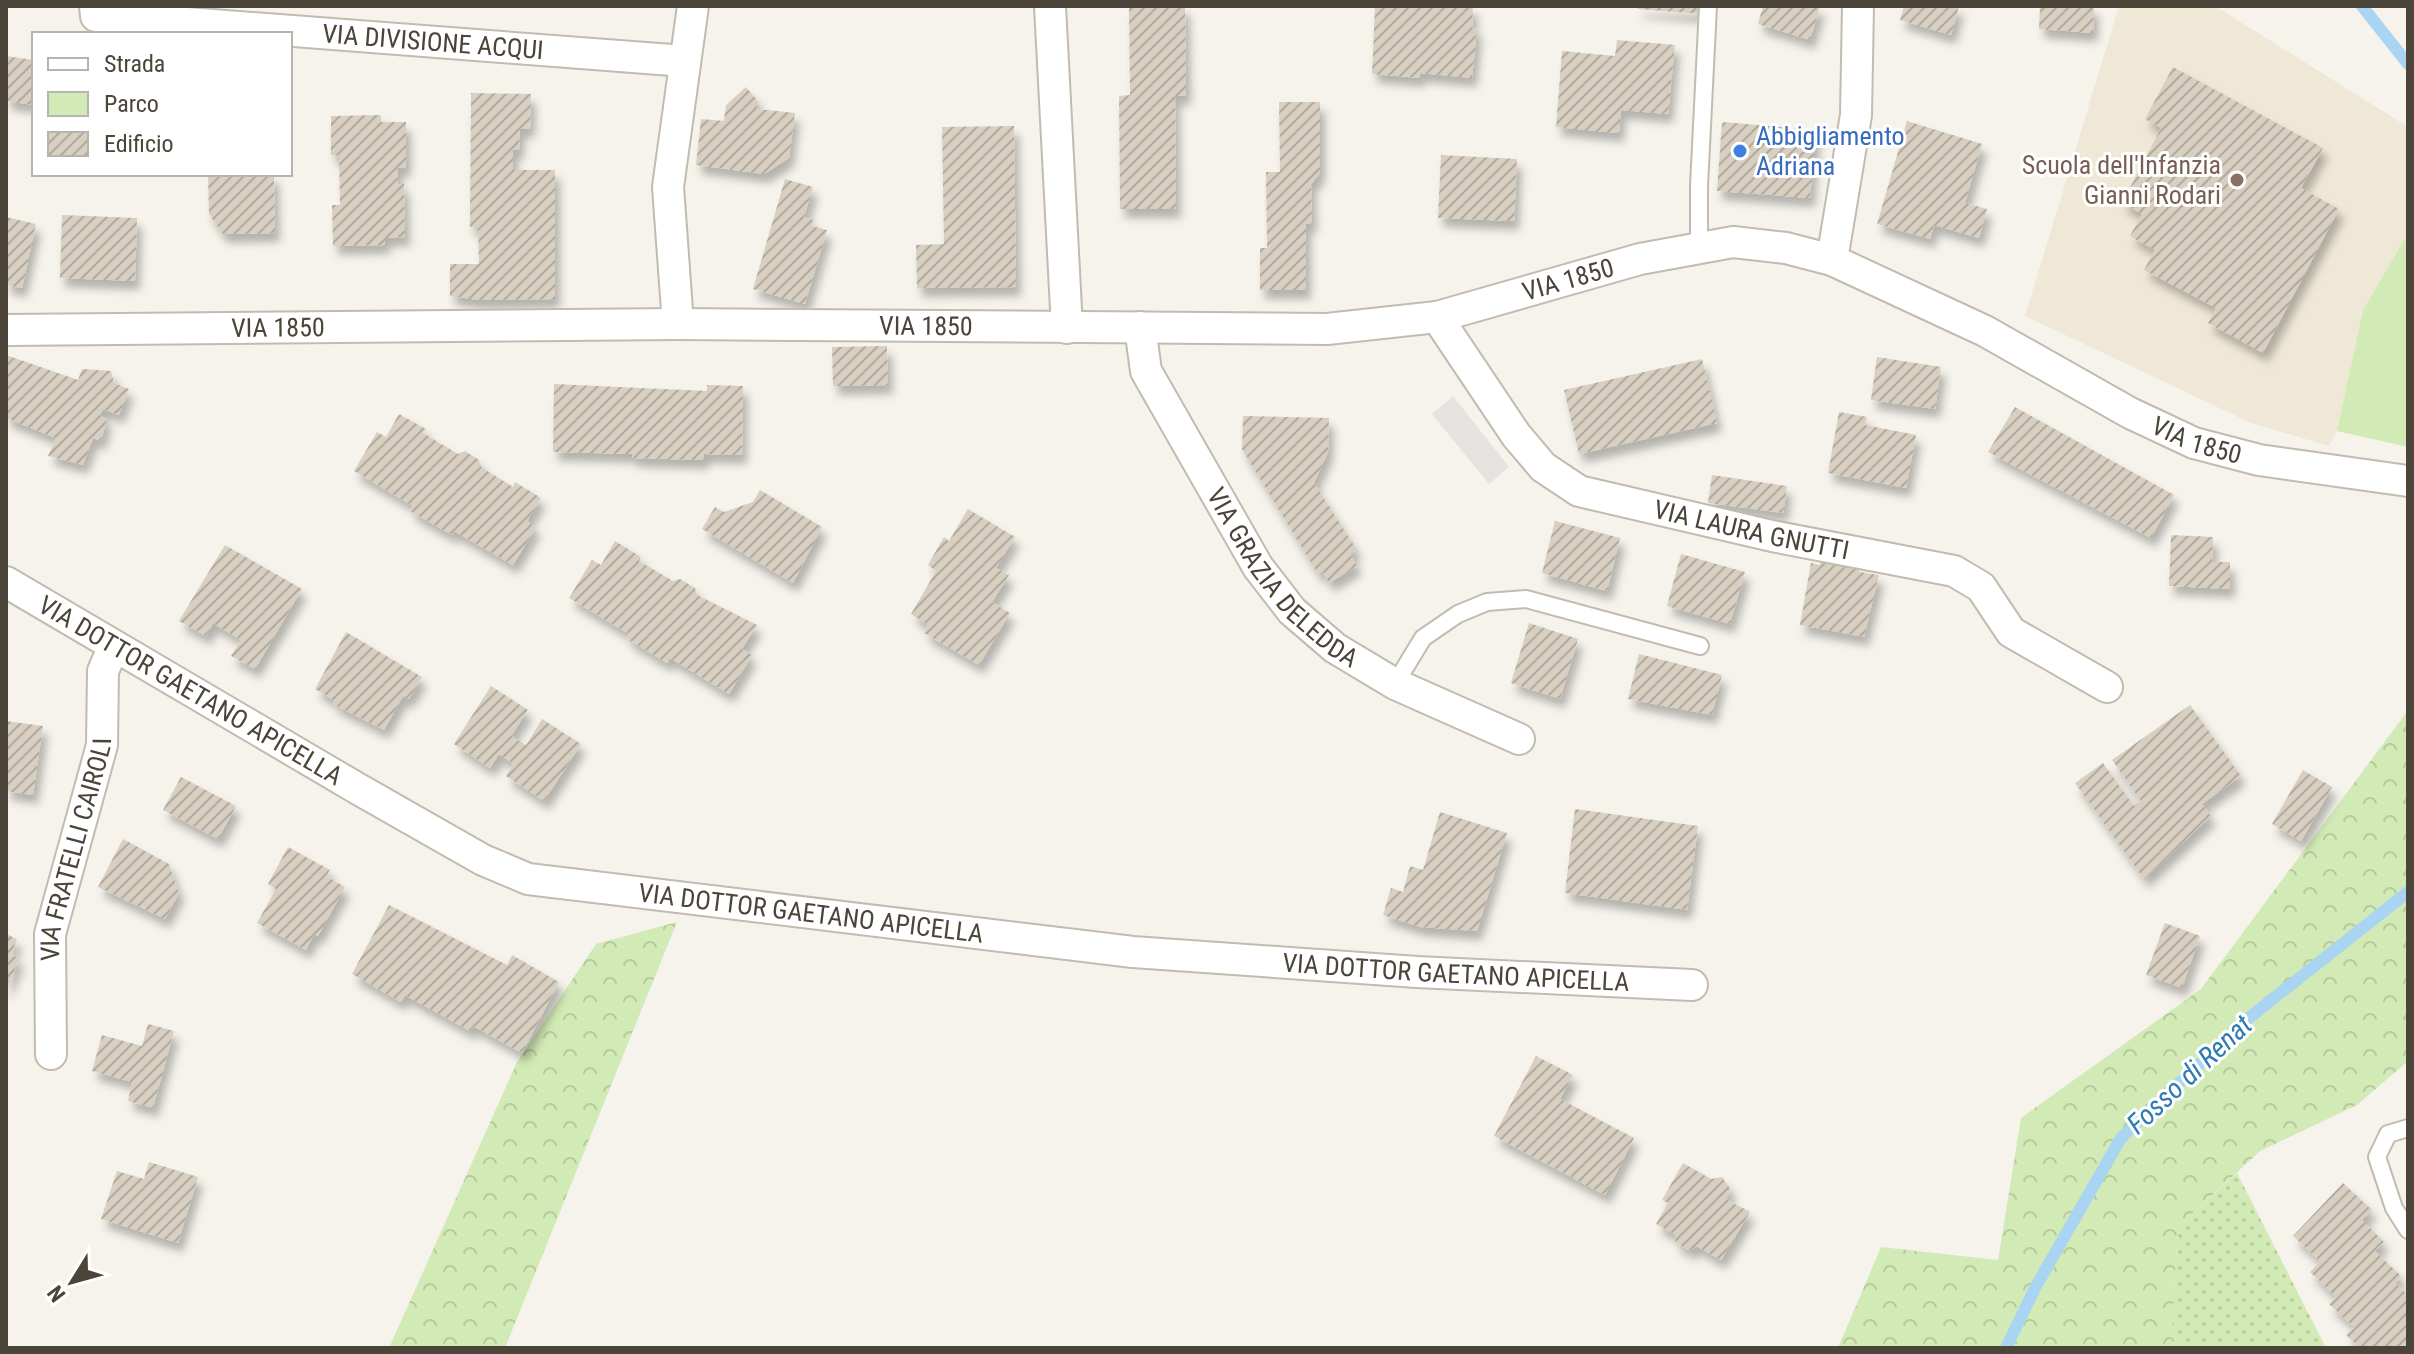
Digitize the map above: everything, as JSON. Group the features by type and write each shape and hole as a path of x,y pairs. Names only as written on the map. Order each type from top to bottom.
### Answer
{"street":[{"name":"VIA DIVISIONE ACQUI","path":"95,6 96,16 685,61"},
{"path":"678,324 668,187 693,6"},
{"path":"1050,6 1067,328"},
{"path":"1832,260 1856,115 1858,6"},
{"name":"VIA 1850","path":"6,330 678,324 1327,329 1437,317 1640,259 1733,242 1786,248 1832,260 1985,331 2130,413 2194,443 2259,460 2408,481"},
{"name":"VIA LAURA GNUTTI","path":"1437,317 1525,446 1543,467 1579,491 1772,536 1954,571 1981,587 2011,632 2107,687"},
{"name":"VIA GRAZIA DELEDDA","path":"1140,327 1146,371 1258,567 1292,611 1335,648 1395,684 1519,739"},
{"name":"VIA DOTTOR GAETANO APICELLA","path":"6,582 483,860 528,879 1133,952 1417,972 1692,985"},
{"name":"VIA FRATELLI CAIROLI","path":"51,1054 50,934 102,745 103,671 114,646"}],"lane":[{"path":"1699,248 1708,6"},
{"path":"1395,684 1423,638 1458,614 1487,602 1526,599 1700,646"},
{"path":"2408,1128 2388,1134 2377,1157 2394,1208 2408,1230"}],"shaded area":[{"name":"Scuola dell'Infanzia Gianni Rodari","path":"2119,6 2215,6 2408,127 2408,233 2363,310 2337,431 2329,446 2251,423 2025,316"},
{"path":"1453,396 1509,467 1489,484 1432,414"}],"green space":[{"path":"2408,233 2408,447 2337,431 2363,310"},
{"path":"2406,713 2408,1061 2357,1105 2260,1151 2178,1227 2171,1348 1838,1348 1881,1247 1998,1260 2021,1118 2201,989"},
{"path":"677,922 505,1348 389,1348 517,1062 596,944"},
{"path":"2237,1173 2326,1348 2171,1348 2178,1227"}],"building":[{"path":"1129,6 1185,6 1186,96 1175,96 1176,209 1120,209 1119,96 1130,95"},
{"path":"1375,6 1473,6 1472,28 1477,29 1472,78 1420,73 1420,78 1372,74"},
{"path":"1638,6 1701,6 1701,14 1638,9"},
{"path":"1763,6 1820,6 1810,40 1758,24"},
{"path":"1904,6 1959,6 1951,35 1900,20"},
{"path":"2040,6 2094,6 2093,33 2039,29"},
{"path":"1617,40 1675,45 1668,114 1621,110 1619,133 1556,127 1562,51 1615,56"},
{"path":"6,56 32,60 32,105 6,101"},
{"path":"2173,67 2323,148 2301,188 2339,209 2263,353 2208,323 2216,308 2144,270 2155,250 2130,236 2142,214 2122,203 2161,128 2145,119"},
{"path":"746,87 758,101 757,109 795,113 789,158 764,174 696,165 701,119 724,121 726,105"},
{"path":"471,93 531,94 530,129 520,128 519,150 513,150 513,170 555,170 555,299 479,300 450,296 450,264 479,264 478,227 470,227"},
{"path":"1279,102 1320,102 1320,173 1311,184 1312,224 1306,224 1306,290 1260,290 1260,248 1267,248 1266,172 1280,172"},
{"path":"381,115 381,122 406,122 406,168 397,168 398,184 404,184 405,237 385,238 385,245 333,246 332,205 340,205 339,155 331,155 331,116"},
{"path":"1907,121 1982,144 1965,203 1987,209 1979,238 1934,225 1930,239 1877,224"},
{"path":"1722,122 1816,130 1810,198 1717,191"},
{"path":"1014,126 1016,287 917,288 916,245 944,244 942,127"},
{"path":"1441,155 1517,159 1514,221 1438,218"},
{"path":"208,176 274,176 275,233 223,234 209,214"},
{"path":"785,179 813,187 804,217 813,220 812,226 827,230 805,304 753,289"},
{"path":"62,215 137,218 135,281 60,278"},
{"path":"6,217 36,224 22,288 6,285"},
{"path":"887,346 888,385 833,386 832,347"},
{"path":"6,355 78,380 82,369 111,371 114,383 129,389 119,415 103,409 100,416 107,419 101,441 93,438 83,465 48,456 56,438 6,418"},
{"path":"1877,357 1941,367 1935,409 1871,400"},
{"path":"1702,359 1717,423 1579,454 1564,390"},
{"path":"554,384 707,391 707,385 743,386 742,455 704,454 704,460 553,452"},
{"path":"2015,407 2174,495 2151,538 1988,452"},
{"path":"1839,412 1867,417 1865,425 1916,435 1906,488 1828,473"},
{"path":"399,414 426,429 423,433 458,454 465,451 479,460 481,467 513,487 515,482 541,498 527,521 536,527 513,565 454,531 452,535 410,511 413,506 354,471 377,432 386,437"},
{"path":"1243,416 1329,418 1328,452 1314,483 1357,550 1350,554 1357,566 1329,583 1322,571 1318,574 1242,449"},
{"path":"1712,475 1787,486 1783,513 1708,503"},
{"path":"760,490 822,527 793,583 702,529 715,507 724,512 753,502"},
{"path":"968,509 1015,537 996,568 1009,575 992,602 1010,613 979,665 924,633 928,625 911,614 936,571 928,565 944,537 949,541"},
{"path":"1555,521 1620,538 1607,591 1542,573"},
{"path":"2171,535 2213,537 2212,562 2230,562 2230,589 2169,586"},
{"path":"615,541 641,557 639,561 673,581 680,579 695,588 697,595 757,625 742,649 752,655 729,694 670,658 667,663 626,638 629,634 569,598 592,560 601,565"},
{"path":"225,545 302,589 255,669 231,656 241,640 213,623 206,636 179,621"},
{"path":"1681,554 1745,572 1730,624 1667,606"},
{"path":"1821,559 1860,567 1859,572 1879,575 1864,637 1800,625 1811,563 1820,565"},
{"path":"1529,623 1578,639 1560,699 1511,683"},
{"path":"346,632 422,677 409,699 403,696 384,730 333,704 335,701 315,689"},
{"path":"1639,654 1722,675 1712,715 1628,699"},
{"path":"491,686 528,710 511,736 526,745 542,719 581,744 544,801 506,776 513,764 499,754 490,768 454,744"},
{"path":"2190,705 2241,776 2202,804 2211,816 2144,879 2075,783 2103,763 2134,806 2141,801 2112,760"},
{"path":"6,721 43,726 33,795 6,791"},
{"path":"2303,770 2332,787 2301,841 2272,824"},
{"path":"181,777 236,806 218,839 163,810"},
{"path":"1575,809 1698,826 1687,910 1565,893"},
{"path":"1440,812 1507,833 1477,931 1420,927 1383,915 1391,888 1403,892 1410,866 1423,870"},
{"path":"123,839 169,864 179,893 165,919 98,887"},
{"path":"288,847 330,870 326,876 345,887 318,936 314,934 306,950 257,923 276,889 268,884"},
{"path":"389,905 507,965 512,955 559,982 522,1053 473,1026 470,1031 405,995 401,1002 352,974"},
{"path":"2165,923 2200,936 2182,988 2146,975"},
{"path":"6,934 17,939 11,955 19,958 6,992"},
{"path":"148,1024 174,1031 153,1108 128,1101 132,1082 92,1071 102,1035 142,1046"},
{"path":"1536,1056 1573,1075 1560,1099 1634,1138 1605,1195 1494,1136"},
{"path":"149,1162 198,1177 178,1243 101,1219 117,1171 144,1179"},
{"path":"1683,1163 1711,1179 1722,1177 1731,1190 1726,1199 1750,1212 1721,1260 1696,1246 1690,1251 1675,1242 1676,1235 1656,1224 1668,1203 1662,1200"},
{"path":"2343,1183 2372,1210 2362,1220 2384,1242 2375,1251 2401,1276 2395,1283 2408,1295 2408,1348 2360,1348 2346,1335 2354,1327 2329,1304 2336,1297 2310,1272 2320,1261 2293,1236"}],"waterway":[{"path":"2362,6 2408,64"},
{"name":"Fosso di Renat","path":"2006,1348 2035,1288 2121,1138 2245,1021 2408,892"}],"place":[{"name":"Abbigliamento Adriana","path":"1740,151"},
{"name":"Scuola dell'Infanzia Gianni Rodari","path":"2237,180"}]}
